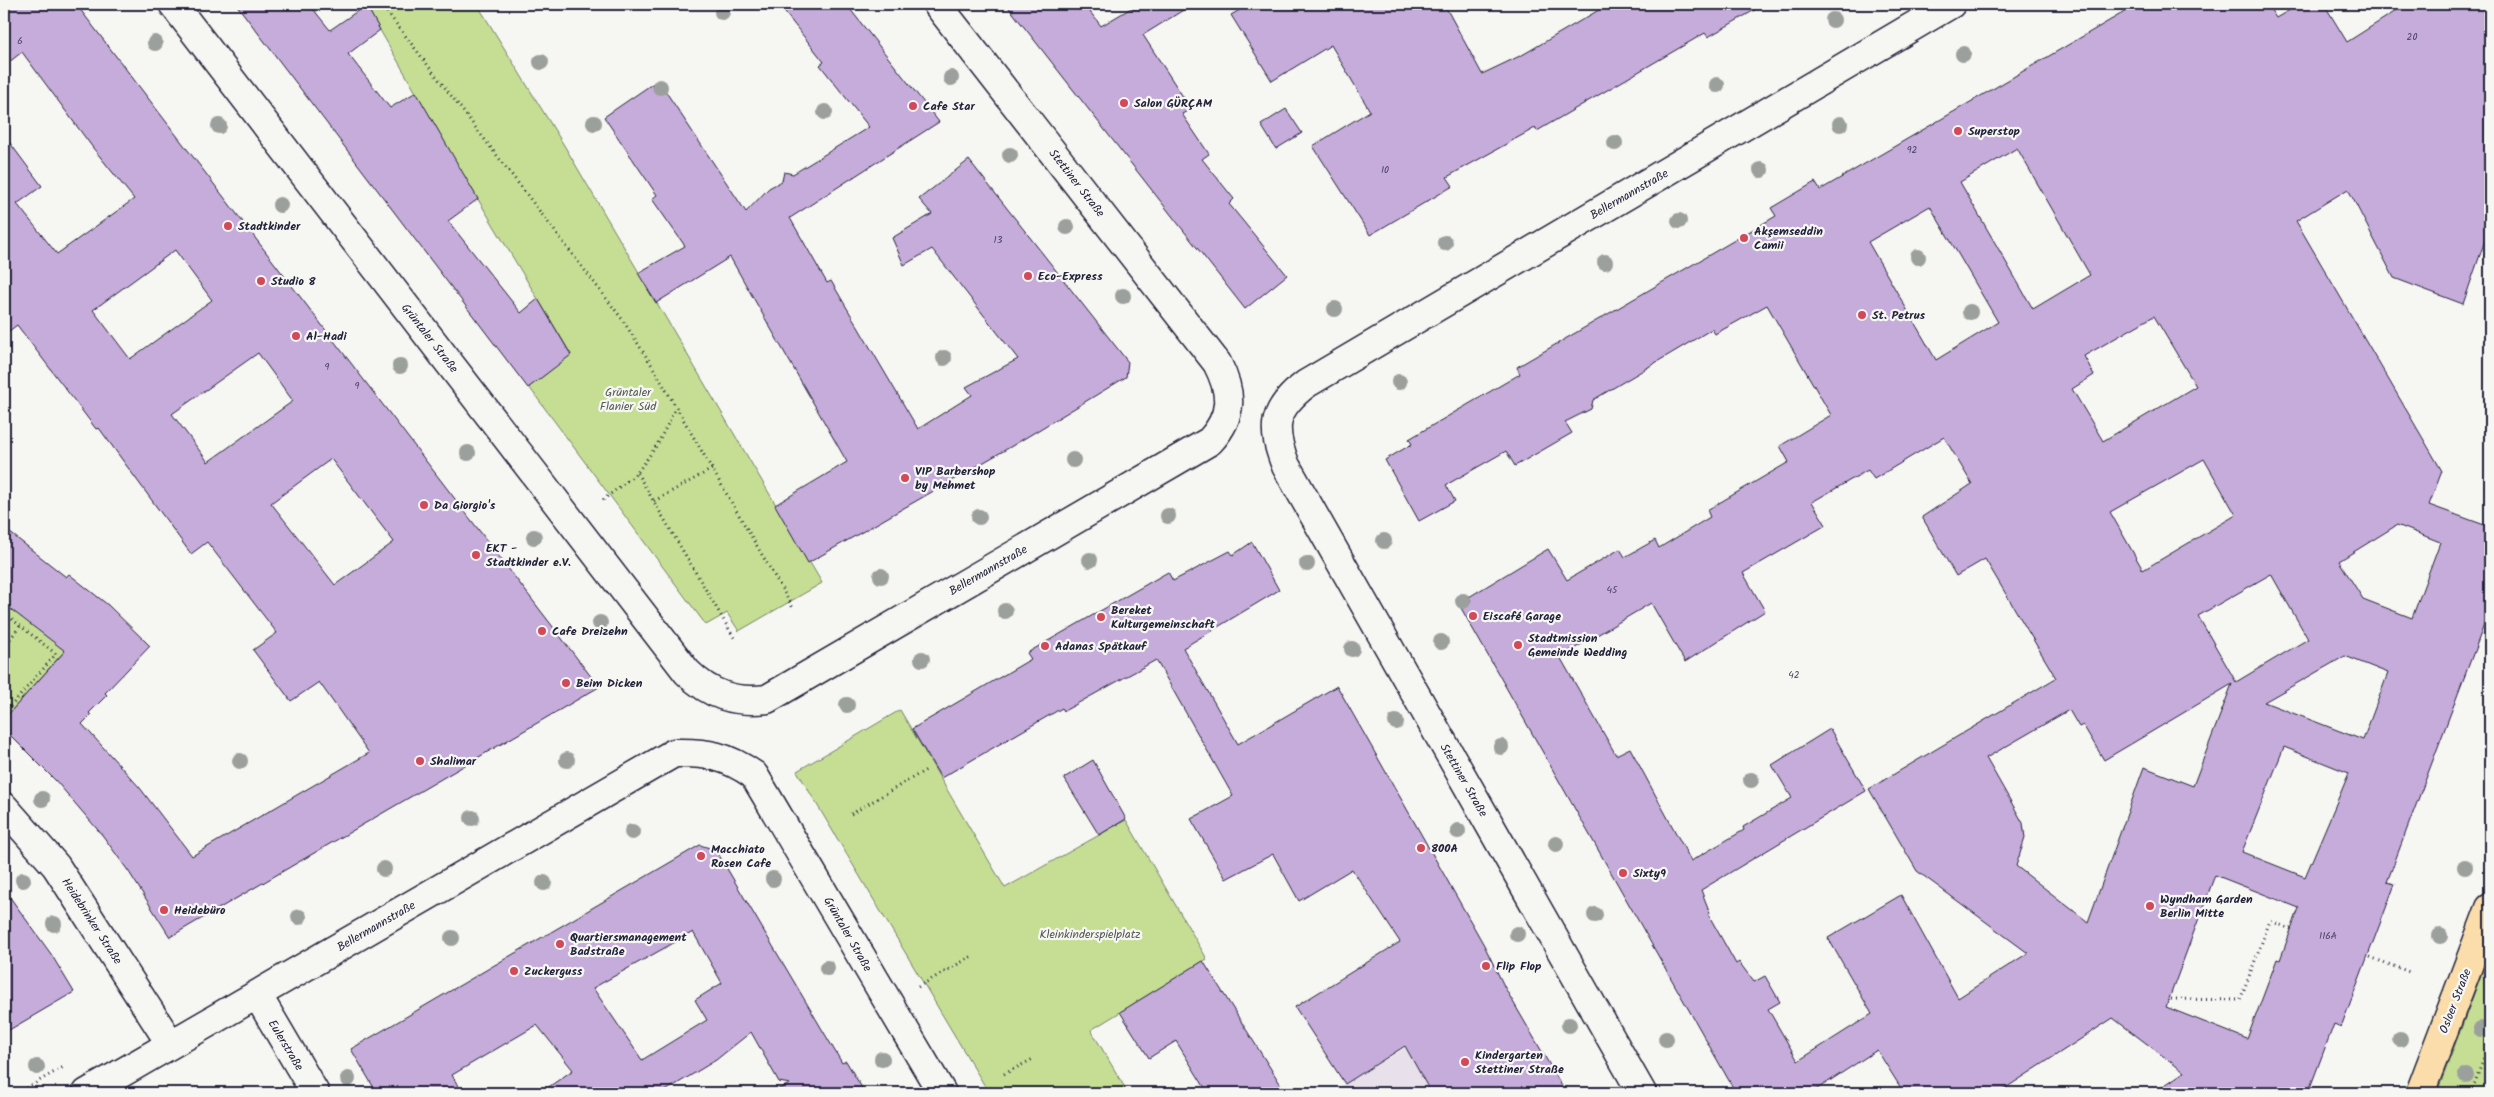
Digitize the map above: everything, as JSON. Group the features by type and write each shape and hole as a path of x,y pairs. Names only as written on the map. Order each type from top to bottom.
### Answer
{"main road":[{"name":"Osloer Straße","path":"2420,1093 2490,908"}],"street":[{"name":"Grüntaler Straße","path":"173,4 687,672 709,692 723,697 737,700 767,699"},
{"name":"Stettiner Straße","path":"937,4 1216,363 1227,386 1228,405 1223,424 1210,441"},
{"name":"Bellermannstraße","path":"1286,466 1276,435 1278,416 1286,401 1306,384 1952,4"},
{"name":"Bellermannstraße","path":"767,699 1210,441"},
{"name":"Stettiner Straße","path":"1286,466 1642,1093"},
{"name":"Bellermannstraße","path":"87,1093 170,1043 258,996 674,753 706,754 737,763 754,775"},
{"name":"Grüntaler Straße","path":"754,775 942,1093"},
{"name":"Heidebrinker Straße","path":"4,807 56,866 170,1043"},
{"name":"Eulerstraße","path":"258,996 315,1093"}],"path":[{"path":"381,4 622,318 793,608"},
{"path":"603,500 637,473 656,445 676,408"},
{"path":"654,501 712,468"},
{"path":"637,473 736,641"},
{"path":"4,613 56,654 4,714"},
{"path":"4,647 20,626"},
{"path":"851,814 926,770"},
{"path":"2171,999 2240,1000 2270,922 2291,929"},
{"path":"889,1004 972,956"},
{"path":"2370,957 2412,973"},
{"path":"2471,1093 2490,1042"},
{"path":"1004,1074 1033,1059"},
{"path":"18,1093 73,1061"}],"shaded area":[{"name":"Kindergarten Stettiner Straße","path":"1505,988 1565,1091 1562,1093 1330,1093"}],"green space":[{"name":"Grüntaler Flanier Süd","path":"365,4 477,4 565,147 822,583 739,631 727,613 706,625 529,387 571,354 461,171"},
{"path":"4,604 67,648 4,719"},
{"name":"Kleinkinderspielplatz","path":"900,710 1005,888 1126,820 1207,959 1091,1030 1128,1093 989,1093 797,771"},
{"path":"2490,951 2490,1093 2437,1093"}],"building":[{"path":"4,4 76,4 599,687 170,937 129,872 103,836 56,781 4,729 4,719 65,651 4,604 4,528 66,577 69,574 108,605 150,646 105,693 107,695 89,713 91,715 82,724 140,788 192,856 369,753 319,682 291,701 253,650 277,633 207,542 191,554 99,428 96,429 17,325 4,335 4,135 42,186 17,204 57,254 134,199 93,148 22,52 4,66","holes":["175,250 212,300 130,359 93,310","258,353 293,401 208,462 172,414","331,459 394,542 335,585 271,503"]},
{"path":"236,4 309,4 330,30 366,5 380,30 348,54 390,108 416,92 478,199 448,221 521,313 538,299 571,355 528,388"},
{"path":"778,4 846,4 939,122 790,218 827,283 831,281 918,429 972,395 966,387 1018,359 932,249 904,265 892,238 932,214 919,199 969,160 1128,362 1126,377 1012,446 808,563 775,505 847,462 730,257 656,303 638,273 685,246 652,199 657,195 604,117 658,80 746,212 769,188 782,181 784,172 793,174 869,127 820,65 824,62"},
{"path":"1006,4 1084,4 1101,26 1138,4 1193,4 1143,35 1191,109 1182,114 1209,154 1202,159 1234,199 1229,204 1287,275 1245,309"},
{"path":"1250,4 1444,4 1482,74 1524,54 1609,4 1765,4 1708,37 1705,33 1537,131 1535,128 1447,177 1453,186 1370,235 1313,146 1370,111 1331,45 1272,81 1231,15"},
{"path":"2138,4 2267,4 2276,18 2300,4 2324,4 2347,42 2407,4 2490,4 2490,226 2463,304 2394,278 2348,189 2296,221 2442,471 2429,505 2490,527 2490,609 2387,882 2395,884 2341,1027 2334,1024 2308,1093 2153,1093 2184,1072 2113,1018 1998,1093 1904,1093 1877,1050 1814,1091 1815,1093 1736,1093 1461,608 1471,601 1469,597 1548,549 1567,580 1620,549 1625,557 1655,540 1659,548 1710,517 1707,510 1789,462 1780,446 1831,415 1767,305 1715,334 1712,329 1593,400 1591,409 1565,422 1572,433 1515,466 1506,451 1446,485 1455,501 1419,521 1385,460 1412,444 1409,439 1520,374 1517,367 1776,216 1771,208 1815,182 1820,190","holes":["2017,148 2090,275 2033,309 1960,182","1930,206 1998,322 1936,360 1868,242","2154,316 2196,386 2103,441 2072,389 2094,375 2084,356","1944,437 1972,484 1922,517 1956,576 1985,559 2056,678 1869,789 1917,871 2028,953 1958,998 1901,895 1828,938 1872,1014 1798,1061 1768,1009 1780,1002 1765,976 1754,982 1739,962 1736,964 1708,914 1710,913 1701,890 1866,791 1830,729 1772,765 1792,798 1743,827 1744,830 1691,861 1630,748 1616,755 1560,657 1651,603 1685,662 1765,611 1743,573 1826,525 1812,502 1868,470 1874,479","2204,459 2236,515 2143,570 2110,512","2397,525 2440,542 2412,618 2363,599 2339,561","2271,574 2308,639 2236,682 2198,616","2345,656 2388,673 2363,740 2264,702","2232,684 2193,786 2144,767 2088,922 2016,866 2025,838 2023,823 1986,758 2069,710 2079,727 2083,725 2104,760","2284,747 2349,773 2305,877 2242,852","2215,875 2299,908 2280,960 2277,959 2247,1039 2166,1007"]},
{"path":"1286,109 1302,133 1276,149 1261,125"},
{"path":"1252,542 1279,590 1183,648 1238,744 1337,686 1484,945 1505,988 1566,1093 1431,1093 1405,1046 1345,1084 1295,1007 1400,942 1352,869 1299,901 1273,854 1226,879 1191,819 1233,796 1156,660 1064,711 1062,708 941,778 912,729 1031,659 1027,653 1168,572 1173,581 1230,551 1233,555"},
{"path":"1093,760 1126,819 1099,835 1064,778"},
{"path":"700,845 716,850 842,1063 846,1061 865,1093 770,1093 790,1084 779,1082 751,1032 716,1060 662,1093 540,1093 573,1070 537,1025 452,1075 462,1093 377,1093 351,1049","holes":["693,932 722,983 695,1000 707,1020 642,1060 593,988"]},
{"path":"4,889 51,954 74,992 4,1033"},
{"path":"1203,961 1286,1093 1208,1093 1176,1041 1149,1058 1120,1012"}],"place":[{"name":"Salon GÜRÇAM","path":"1124,103"},
{"name":"Cafe Star","path":"913,106"},
{"name":"Superstop","path":"1958,131"},
{"name":"Stadtkinder","path":"228,226"},
{"name":"Akşemseddin Camii","path":"1744,238"},
{"name":"Eco-Express","path":"1028,276"},
{"name":"Studio 8","path":"261,281"},
{"name":"St. Petrus","path":"1862,315"},
{"name":"Al-Hadi","path":"296,336"},
{"name":"VIP Barbershop by Mehmet","path":"905,478"},
{"name":"Da Giorgio's","path":"424,505"},
{"name":"EKT - Stadtkinder e.V.","path":"476,555"},
{"name":"Eiscafé Garage","path":"1473,616"},
{"name":"Bereket Kulturgemeinschaft","path":"1101,617"},
{"name":"Cafe Dreizehn","path":"542,631"},
{"name":"Stadtmission Gemeinde Wedding","path":"1518,645"},
{"name":"Adanas Spätkauf","path":"1045,646"},
{"name":"Beim Dicken","path":"566,683"},
{"name":"Shalimar","path":"420,761"},
{"name":"800A","path":"1421,848"},
{"name":"Macchiato Rosen Cafe","path":"701,856"},
{"name":"Sixty9","path":"1623,873"},
{"name":"Wyndham Garden Berlin Mitte","path":"2150,906"},
{"name":"Heidebüro","path":"164,910"},
{"name":"Quartiersmanagement Badstraße","path":"560,944"},
{"name":"Flip Flop","path":"1486,966"},
{"name":"Zuckerguss","path":"514,971"},
{"name":"Kindergarten Stettiner Straße","path":"1465,1062"}]}
